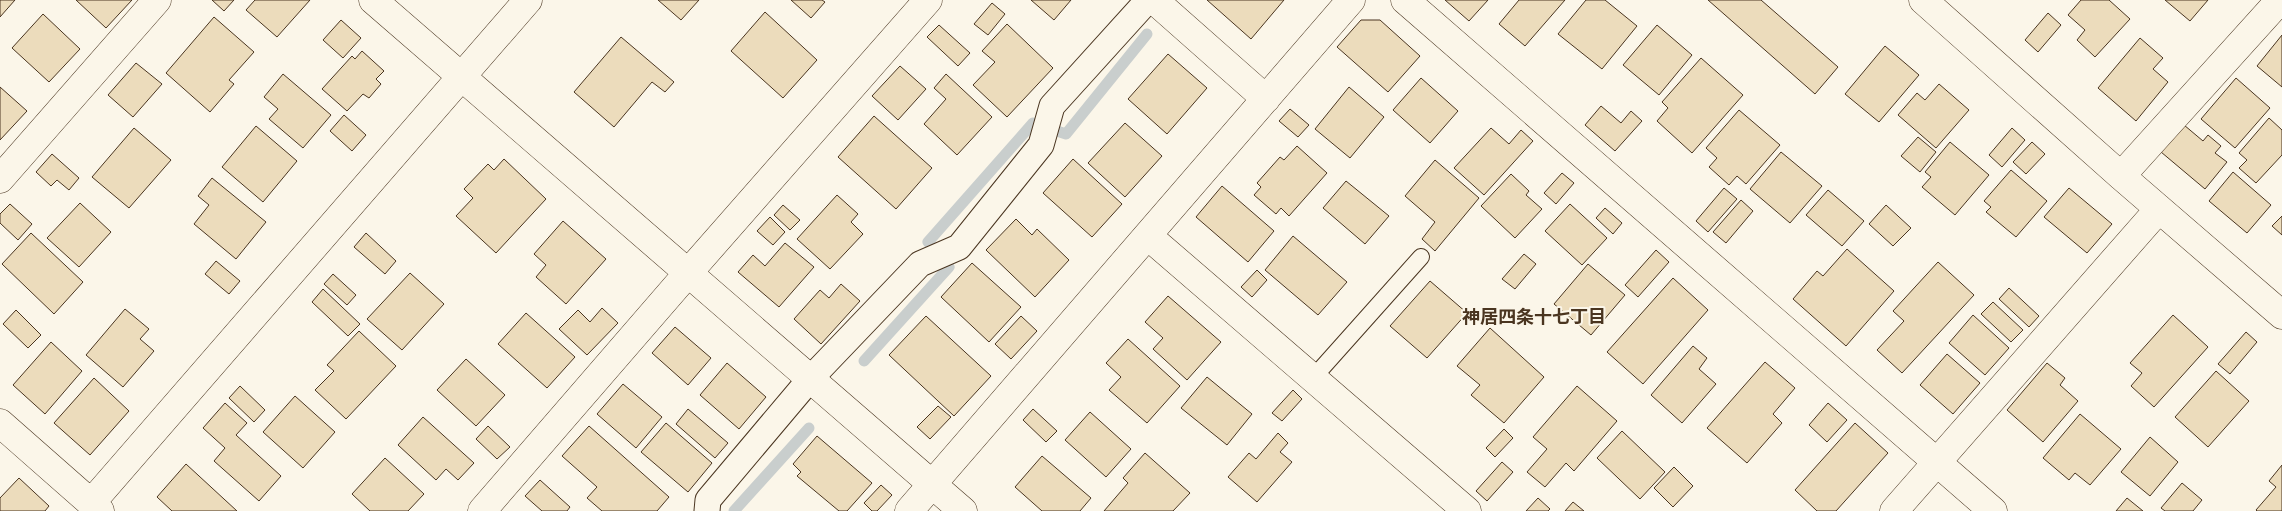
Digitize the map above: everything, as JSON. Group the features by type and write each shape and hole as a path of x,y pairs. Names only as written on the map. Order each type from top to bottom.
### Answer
{"street":[{"path":"0,179 157,0"},
{"path":"373,0 963,511"},
{"path":"0,423 96,507 528,0"},
{"path":"482,511 928,0"},
{"path":"707,511 708,500 810,379 920,264 959,247 1042,145 1052,106 1148,0"},
{"path":"1154,0 1266,99"},
{"path":"909,511 1351,0"},
{"path":"1405,0 1993,511"},
{"path":"2120,176 2280,0"},
{"path":"1936,4 2120,176 2281,313"},
{"path":"1894,511 2159,209"},
{"path":"1148,236 1467,511"}],"lane":[{"path":"1313,378 1421,257"}],"building":[{"path":"0,0 15,0 0,17"},
{"path":"76,0 132,0 106,28"},
{"path":"212,0 234,0 224,11"},
{"path":"255,0 310,0 277,37 246,10"},
{"path":"658,0 699,0 681,20"},
{"path":"791,0 822,0 825,2 811,18"},
{"path":"1031,0 1071,0 1054,20"},
{"path":"1207,0 1284,0 1251,39"},
{"path":"1445,0 1488,0 1469,21"},
{"path":"1519,0 1565,0 1525,46 1499,24"},
{"path":"1586,0 1605,0 1637,26 1602,69 1558,34"},
{"path":"1708,0 1761,0 1838,67 1815,94"},
{"path":"2081,0 2109,0 2130,19 2095,57 2077,40 2085,30 2068,15"},
{"path":"2165,0 2208,0 2190,21"},
{"path":"992,3 1005,14 988,35 974,24"},
{"path":"765,12 817,60 783,98 731,51"},
{"path":"2048,13 2061,25 2038,52 2025,40"},
{"path":"43,14 80,49 49,82 12,48"},
{"path":"214,17 254,52 229,80 234,84 210,112 166,73"},
{"path":"341,20 361,38 343,58 323,40"},
{"path":"1361,20 1380,20 1420,56 1388,92 1337,47"},
{"path":"1007,24 1053,68 1007,117 973,85 995,62 982,51"},
{"path":"939,25 970,53 958,66 927,37"},
{"path":"1657,25 1692,55 1659,95 1623,65"},
{"path":"2282,35 2282,87 2257,66"},
{"path":"621,37 674,82 665,92 652,82 614,127 574,92"},
{"path":"2140,38 2163,58 2153,69 2168,82 2136,121 2098,88"},
{"path":"1885,46 1919,75 1879,122 1845,94"},
{"path":"362,51 384,71 376,79 381,84 369,98 363,94 347,111 322,89 352,56 355,59"},
{"path":"1168,54 1207,88 1167,134 1128,99"},
{"path":"1701,58 1743,95 1692,153 1657,121 1668,108 1662,102"},
{"path":"136,63 162,84 133,117 108,95"},
{"path":"900,66 926,89 898,120 872,96"},
{"path":"283,74 331,115 303,148 269,119 278,109 264,97"},
{"path":"946,74 992,117 957,155 924,124 946,99 934,88"},
{"path":"1421,78 1458,111 1430,143 1393,110"},
{"path":"2236,78 2270,108 2235,148 2201,119"},
{"path":"1939,84 1969,110 1936,148 1898,115 1917,93 1925,100"},
{"path":"0,87 27,111 0,140"},
{"path":"1349,87 1384,117 1350,158 1315,129"},
{"path":"1601,106 1621,123 1631,111 1642,121 1615,151 1585,125"},
{"path":"1290,109 1309,125 1298,137 1279,121"},
{"path":"1739,110 1780,145 1746,184 1737,176 1729,185 1709,167 1717,158 1706,148"},
{"path":"344,115 366,135 352,151 330,131"},
{"path":"874,116 932,168 896,209 838,157"},
{"path":"2269,118 2282,130 2282,155 2256,183 2239,168 2247,160 2239,153"},
{"path":"1125,123 1162,156 1125,197 1088,163"},
{"path":"2184,125 2203,141 2208,135 2221,146 2215,153 2227,162 2205,189 2161,152"},
{"path":"256,126 297,161 263,202 222,167"},
{"path":"134,128 171,160 129,208 92,177"},
{"path":"1491,128 1509,144 1521,130 1533,141 1484,195 1454,168"},
{"path":"2012,128 2025,140 2002,167 1989,155"},
{"path":"1918,137 1936,152 1920,172 1901,156"},
{"path":"1950,142 1989,175 1955,215 1922,187 1931,177 1925,172"},
{"path":"2032,142 2045,154 2026,174 2013,162"},
{"path":"1297,146 1327,173 1289,216 1281,208 1276,214 1254,195 1261,187 1257,183 1280,157 1284,160"},
{"path":"1781,152 1822,186 1790,223 1750,189"},
{"path":"52,154 79,178 69,190 57,180 51,186 36,172"},
{"path":"504,159 546,199 496,253 456,216 473,198 464,189 488,164 494,170"},
{"path":"1073,159 1122,204 1092,237 1043,193"},
{"path":"1435,160 1479,198 1435,251 1422,239 1435,222 1405,196"},
{"path":"2011,170 2047,201 2016,237 1986,212 1991,207 1984,201"},
{"path":"2233,172 2271,205 2247,233 2209,201"},
{"path":"1562,173 1574,183 1556,204 1544,193"},
{"path":"1511,174 1529,191 1526,195 1542,209 1515,238 1481,206"},
{"path":"212,178 266,222 236,259 194,224 209,205 198,196"},
{"path":"1346,181 1389,216 1365,244 1323,208"},
{"path":"1222,186 1274,231 1248,262 1196,217"},
{"path":"1724,188 1737,199 1708,232 1696,221"},
{"path":"2069,188 2112,224 2087,253 2044,217"},
{"path":"1828,190 1864,221 1842,246 1806,215"},
{"path":"837,195 858,214 851,222 863,234 830,269 797,239"},
{"path":"1741,200 1753,211 1726,243 1713,232"},
{"path":"80,203 111,232 79,267 47,238"},
{"path":"10,204 32,224 18,240 0,223 0,214"},
{"path":"1570,204 1607,238 1582,265 1545,231"},
{"path":"783,205 800,220 790,230 774,215"},
{"path":"1886,205 1911,228 1893,246 1869,224"},
{"path":"1605,208 1622,223 1613,234 1596,218"},
{"path":"2282,216 2282,235 2272,226"},
{"path":"770,217 785,232 773,245 757,231"},
{"path":"1016,219 1032,235 1037,229 1069,260 1035,297 986,250"},
{"path":"563,221 606,259 566,304 536,277 546,265 534,254"},
{"path":"31,233 83,282 54,314 2,264"},
{"path":"366,233 396,261 385,274 354,247"},
{"path":"1293,236 1347,282 1318,315 1265,270"},
{"path":"785,243 814,267 779,307 738,272 753,255 765,266"},
{"path":"1847,249 1894,291 1846,346 1793,299 1817,271 1823,276"},
{"path":"1656,250 1669,262 1638,297 1625,285"},
{"path":"1524,254 1536,264 1515,289 1502,279"},
{"path":"216,261 240,281 229,294 205,274"},
{"path":"1938,262 1974,295 1902,373 1877,350 1904,321 1893,311"},
{"path":"972,263 1021,307 989,342 941,297"},
{"path":"1588,264 1625,295 1591,335 1554,304"},
{"path":"1257,270 1267,280 1252,297 1241,287"},
{"path":"410,273 444,304 402,350 367,319"},
{"path":"333,274 356,295 347,305 324,284"},
{"path":"1673,278 1708,310 1643,384 1607,352"},
{"path":"1430,281 1467,313 1427,358 1390,326"},
{"path":"841,284 860,301 821,344 794,319 820,290 829,298"},
{"path":"2009,288 2039,316 2029,327 1999,299"},
{"path":"323,289 360,324 348,336 312,302"},
{"path":"1168,296 1221,342 1187,380 1153,349 1163,338 1145,322"},
{"path":"1993,302 2023,330 2011,342 1981,314"},
{"path":"602,308 618,323 587,355 559,329 578,310 590,322"},
{"path":"125,309 149,329 140,339 154,351 123,387 86,355"},
{"path":"16,310 41,335 28,348 3,324"},
{"path":"526,313 575,357 547,388 498,344"},
{"path":"1973,315 2009,348 1985,375 1949,343"},
{"path":"2173,315 2208,347 2154,407 2131,386 2142,373 2130,363"},
{"path":"926,316 991,376 954,416 889,355"},
{"path":"1021,316 1037,331 1011,359 995,344"},
{"path":"675,327 711,358 688,385 652,353"},
{"path":"1490,328 1544,377 1504,423 1471,395 1480,385 1457,366"},
{"path":"359,331 396,366 346,419 315,390 334,371 327,365"},
{"path":"2246,332 2257,342 2230,374 2218,364"},
{"path":"1128,339 1180,386 1147,423 1109,390 1121,377 1106,363"},
{"path":"51,342 82,371 45,414 13,385"},
{"path":"1693,346 1707,358 1699,369 1716,384 1682,423 1651,395"},
{"path":"1947,354 1980,383 1953,414 1920,385"},
{"path":"466,359 505,395 476,426 437,390"},
{"path":"1765,362 1795,388 1773,414 1782,423 1747,463 1707,428"},
{"path":"727,363 766,397 739,429 700,395"},
{"path":"2047,363 2065,378 2060,385 2078,401 2043,442 2007,410"},
{"path":"2216,371 2249,401 2208,447 2175,417"},
{"path":"1207,377 1252,414 1227,445 1181,408"},
{"path":"94,378 129,411 90,455 54,423"},
{"path":"623,384 662,417 636,448 597,414"},
{"path":"240,386 265,410 254,422 229,398"},
{"path":"1577,386 1617,421 1574,471 1566,463 1545,487 1527,472 1547,449 1533,437"},
{"path":"1293,390 1302,399 1282,421 1272,413"},
{"path":"295,396 335,432 303,468 263,432"},
{"path":"225,403 247,423 236,435 281,476 259,501 214,461 225,448 203,428"},
{"path":"1828,403 1847,420 1827,442 1809,425"},
{"path":"938,406 951,417 930,439 917,427"},
{"path":"688,409 728,443 715,458 676,424"},
{"path":"1033,409 1057,431 1046,442 1023,420"},
{"path":"1090,412 1131,449 1106,477 1065,440"},
{"path":"2080,414 2121,449 2090,485 2075,473 2069,480 2043,458"},
{"path":"423,417 474,463 458,480 446,469 436,480 398,445"},
{"path":"666,423 712,463 688,492 641,452"},
{"path":"1855,423 1888,453 1836,511 1817,511 1795,490"},
{"path":"488,426 510,447 497,459 476,439"},
{"path":"589,426 669,497 657,511 602,511 587,498 597,487 562,456"},
{"path":"1504,429 1513,438 1495,457 1486,448"},
{"path":"1622,431 1665,472 1640,499 1597,458"},
{"path":"1278,433 1288,443 1280,452 1292,462 1257,502 1228,477 1249,453 1256,459"},
{"path":"817,436 872,483 847,511 839,511 797,476 801,472 793,464"},
{"path":"2150,437 2178,462 2150,496 2121,472"},
{"path":"1145,453 1190,493 1173,511 1104,511 1128,483 1123,478"},
{"path":"1042,456 1091,498 1080,511 1042,511 1015,487"},
{"path":"385,458 424,494 408,511 370,511 352,494"},
{"path":"1502,462 1513,472 1487,501 1476,491"},
{"path":"186,464 237,511 172,511 157,497"},
{"path":"2282,465 2282,511 2257,511 2276,487 2269,481"},
{"path":"1674,467 1693,486 1673,507 1654,488"},
{"path":"19,478 49,506 45,511 0,511 0,498"},
{"path":"540,480 570,507 567,511 542,511 525,496"},
{"path":"2182,483 2202,500 2193,511 2165,511 2161,508"},
{"path":"881,485 892,495 877,511 872,511 864,503"},
{"path":"1538,498 1550,509 1548,511 1526,511"},
{"path":"2127,498 2143,511 2116,511"},
{"path":"1573,502 1584,511 1565,511"}],"waterway":[{"path":"864,361 949,267 928,242 1033,123 1066,134 1147,34"},
{"path":"734,511 809,428"}],"district":[{"name":"神居四条十七丁目","path":"1534,316"}]}
